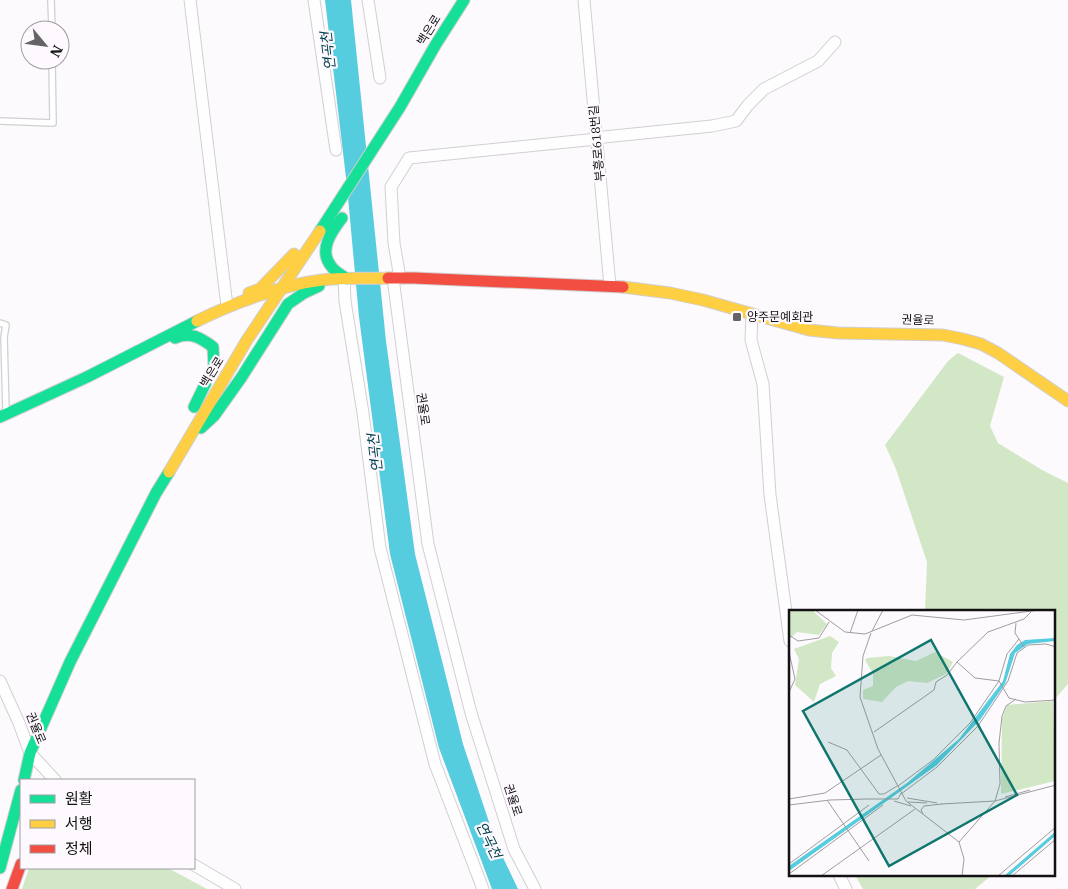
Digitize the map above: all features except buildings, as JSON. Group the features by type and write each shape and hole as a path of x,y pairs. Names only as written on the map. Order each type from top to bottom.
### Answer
{"main road":[{"name":"백은로","path":"24,779 30,753 70,662 156,493 246,340 279,290 336,216 340,200 388,133 414,82 464,0"},
{"path":"3,415 111,365 226,304 260,289 336,216 388,133"},
{"path":"336,216 325,248 326,257 332,268 344,279"},
{"path":"226,304 322,280 396,278"},
{"name":"권율로","path":"396,278 610,286 670,293 703,300 797,328 821,332 924,334 963,339 998,353 1068,401"},
{"path":"188,439 214,416 242,378 288,304 304,293 344,279"},
{"path":"111,365 160,346 179,335 190,333 198,336 213,347 214,366 204,390 172,450 173,463"},
{"path":"0,868 19,813"},
{"path":"12,889 20,867"}],"street":[{"path":"190,0 226,304"},
{"path":"314,0 336,150"},
{"path":"368,0 380,78"},
{"name":"부흥로618번길","path":"584,0 610,286"},
{"path":"396,278 391,187 409,158 712,126 736,121 748,105 764,90 818,61 835,42"},
{"name":"권율로","path":"396,278 428,544 471,713 514,849 535,889"},
{"path":"344,279 345,301 383,557 434,764 483,889"},
{"path":"752,314 751,340 763,384 770,495 789,634"},
{"name":"권율로","path":"0,681 20,723 30,753 54,779"},
{"path":"195,866 235,889"},
{"path":"840,876 846,889"}],"lane":[{"path":"51,0 52,20"},
{"path":"0,121 53,123 52,70"},
{"path":"0,323 6,325 4,337 3,415"}],"green space":[{"path":"958,353 1004,377 990,426 998,443 1042,470 1068,483 1068,684 1056,698 1056,610 925,610 927,562 896,469 885,445 948,361"},
{"path":"29,869 170,869 207,889 22,889"},
{"path":"856,876 991,876 975,889 863,889"}],"water":[{"name":"연곡천","path":"325,0 351,0 386,341 415,554 463,744 496,843 518,889 492,889 439,748 390,554 359,317 347,186"}],"traffic: fast":[{"path":"320,231 400,107 464,0"},
{"path":"342,218 328,241 326,254 327,260 333,268 347,279"},
{"path":"201,428 214,416 241,378 288,304 319,286"},
{"path":"0,417 87,377 197,321"},
{"path":"175,338 186,335 195,336 213,347 214,366 194,407"},
{"path":"24,779 30,753 70,662 156,493 169,472"},
{"path":"0,868 20,794"}],"traffic: slow":[{"path":"169,472 247,340 320,231"},
{"path":"249,293 260,289 294,254"},
{"path":"197,321 242,301 274,290 307,282 347,278 388,278"},
{"path":"623,287 670,293 703,300 809,330 838,333 943,335 963,339 981,344 998,353 1068,401"}],"traffic: jam":[{"path":"388,278 623,287"},
{"path":"12,889 20,867"}],"place":[{"name":"양주문예회관","path":"737,317"}]}
